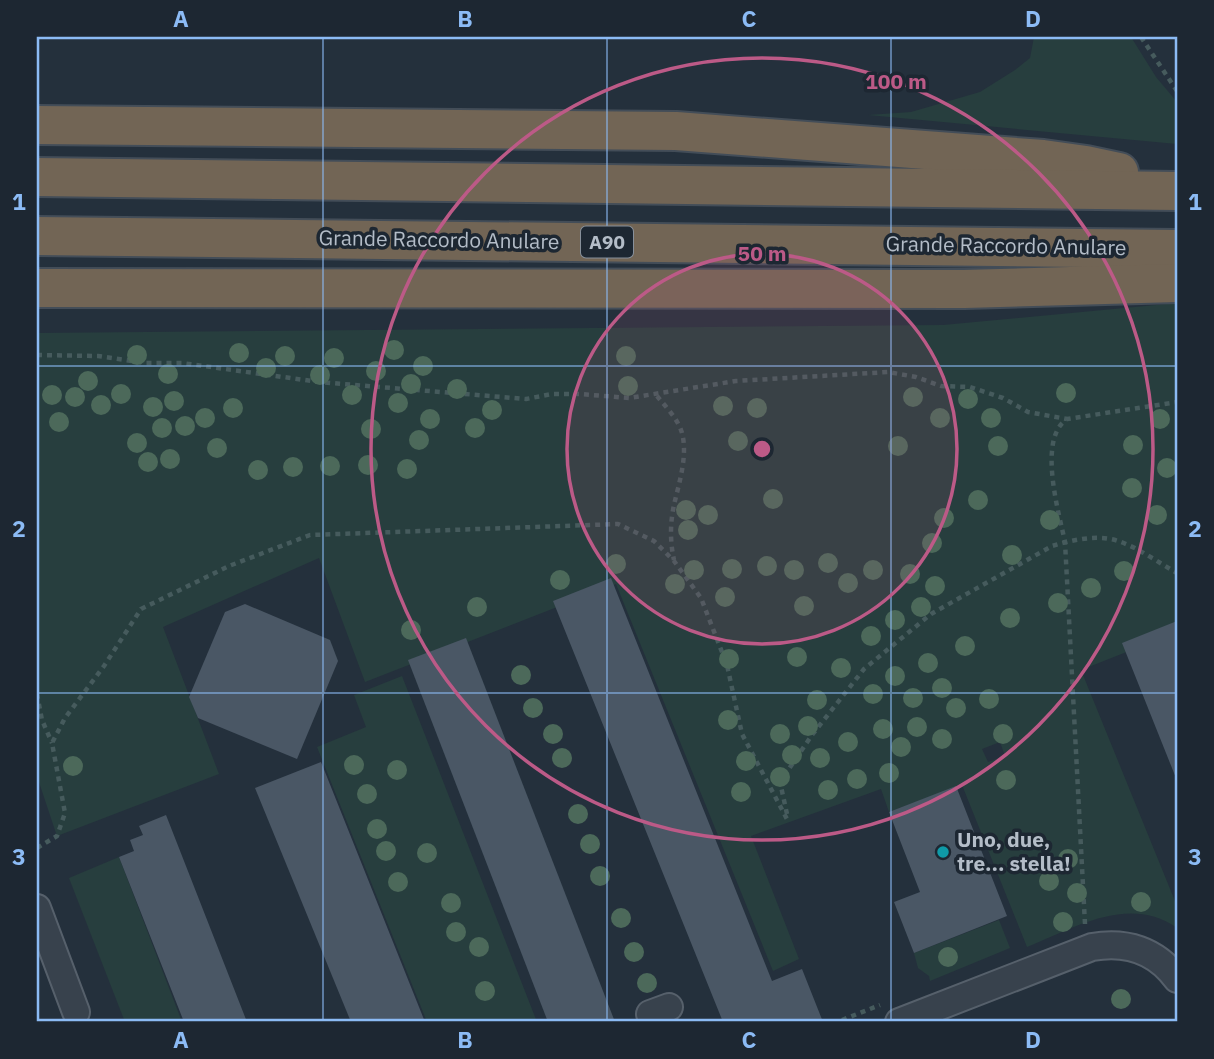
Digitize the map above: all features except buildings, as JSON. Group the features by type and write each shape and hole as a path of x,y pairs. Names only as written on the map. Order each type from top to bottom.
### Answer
{"highway":[{"path":"37,115 100,125"},
{"path":"37,125 676,131 1054,160 1107,169 1168,190"},
{"path":"37,177 1168,190"},
{"name":"Grande Raccordo Anulare","path":"37,236 1177,249"},
{"path":"37,288 964,289 1177,283"}],"street":[{"path":"37,908 76,1019"},
{"path":"891,1013 1104,945 1122,944 1147,952 1164,964 1177,979"}],"path":[{"path":"1141,37 1177,91"},
{"path":"37,355 98,356 145,363 183,363 319,382 497,398 526,399 552,394 629,398 736,381 888,372 916,377 941,386 970,387 1003,398 1028,412 1067,419 1177,402"},
{"path":"657,395 682,433 682,459 673,508 671,544 674,561"},
{"path":"1067,419 1059,424 1054,435 1053,492 1065,542 1085,925"},
{"path":"52,743 65,718 141,609 229,566 310,535 618,524 654,541 674,561 701,598 727,665 742,734 788,821 780,782 811,735 864,669 931,614 1052,546 1065,542 1090,538 1117,540 1177,573"},
{"path":"37,694 42,720 52,743 65,813 57,836 37,848"},
{"path":"842,1020 891,1013"}],"green space":[{"path":"1034,37 1131,37 1156,77 1177,102 1177,144 868,115 911,112 980,92 1030,58"},
{"path":"1177,303 1177,632 1081,670 1177,906 1177,928 1159,918 1121,914 1082,924 1027,947 962,785 889,812 881,789 751,836 799,959 773,971 616,584 365,682 319,558 163,627 219,774 57,836 39,782 37,783 37,333 943,325","holes":["1000,742 1005,756 988,762 982,749"]},
{"path":"402,676 537,1022 427,1022 317,747 366,727 354,695"},
{"path":"119,857 182,1022 125,1022 69,878"},
{"path":"999,920 1010,948 930,981 929,976 918,968 914,953"}],"place":[{"name":"Uno, due, tre... stella!","path":"943,852"}]}
